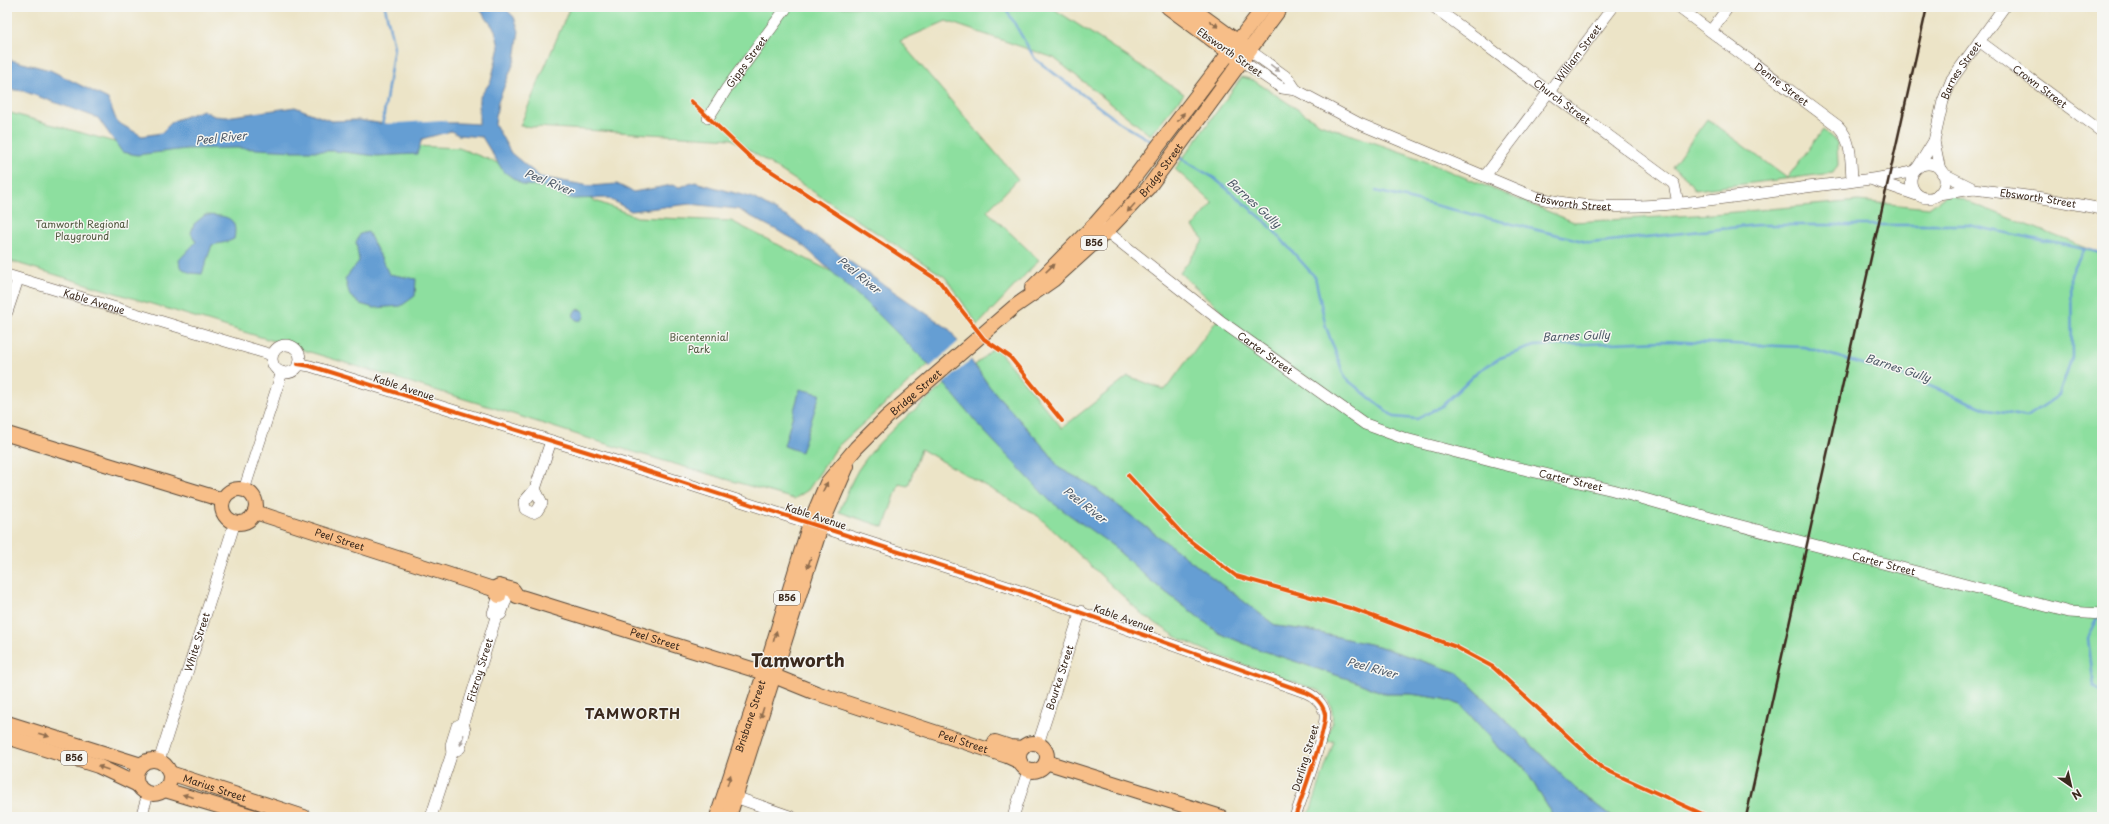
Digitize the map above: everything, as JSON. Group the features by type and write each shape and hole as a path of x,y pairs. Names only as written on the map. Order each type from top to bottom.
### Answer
{"main road":[{"name":"Ebsworth Street","path":"1168,7 1234,47"},
{"name":"Ebsworth Street","path":"1190,7 1246,56"},
{"name":"Bridge Street","path":"1101,227 1149,158 1264,7"},
{"name":"Bridge Street","path":"815,524 827,483 856,448 887,417 995,325 1014,307 1045,272 1101,227 1129,210 1164,167 1208,108 1280,7"},
{"path":"7,434 223,500"},
{"path":"244,490 253,497 256,507 255,512 246,521 235,522 227,517 223,512 223,500 231,492 244,490"},
{"name":"Peel Street","path":"255,512 504,595 769,675 793,683 816,694 1000,753 1024,766"},
{"name":"Brisbane Street","path":"729,817 769,675 815,524"},
{"name":"Brisbane Street","path":"717,817 769,675"},
{"name":"Peel Street","path":"793,683 818,687 1010,747 1022,748"},
{"name":"B56","path":"7,723 141,765"},
{"name":"B56","path":"7,737 98,766 143,789"},
{"path":"1029,744 1038,744 1047,754 1046,762 1037,771 1024,766 1020,753 1022,748 1029,744"},
{"path":"149,761 164,763 170,773 170,782 165,790 154,794 143,789 136,775 141,765 149,761"},
{"path":"1046,762 1221,817"},
{"name":"Marius Street","path":"170,773 304,817"},
{"name":"Marius Street","path":"165,790 255,817"}],"street":[{"name":"Gipps Street","path":"708,118 726,88 787,7"},
{"name":"Church Street","path":"1434,7 1674,184 1678,203"},
{"name":"William Street","path":"1485,176 1613,7"},
{"name":"Denne Street","path":"1678,7 1830,119 1843,131 1848,144 1852,181"},
{"path":"1711,31 1728,7"},
{"name":"Barnes Street","path":"1916,169 1934,141 1947,90 1958,69 2004,7"},
{"name":"Crown Street","path":"1979,41 2102,132"},
{"name":"Ebsworth Street","path":"1246,56 1282,88 1296,90 1360,124 1527,194 1556,202 1606,205 1678,203 1852,181 1872,180 1916,169"},
{"name":"Barnes Street","path":"1934,141 1941,171"},
{"path":"1927,164 1941,171 1944,187 1938,194 1928,198 1917,195 1911,186 1910,181 1916,169 1927,164"},
{"name":"Ebsworth Street","path":"1941,171 1974,189"},
{"name":"Ebsworth Street","path":"1872,180 1917,195"},
{"name":"Ebsworth Street","path":"1938,194 1974,189 2042,198 2102,209"},
{"name":"Carter Street","path":"1101,227 1222,322 1365,424 1389,434 1502,464 1613,490 1710,518 2082,614 2102,614"},
{"path":"7,312 12,277"},
{"name":"Kable Avenue","path":"12,277 272,355"},
{"path":"281,346 290,346 298,352 298,364 292,371 282,372 275,368 272,355 281,346"},
{"name":"Kable Avenue","path":"298,364 310,366 815,524 1081,611 1305,692 1312,695 1321,704"},
{"path":"244,490 282,372"},
{"path":"535,489 551,441"},
{"name":"White Street","path":"158,761 235,522"},
{"name":"Fitzroy Street","path":"431,817 452,754 451,745 457,726 463,724 496,617 493,613 504,595"},
{"name":"Bourke Street","path":"1038,744 1081,611"},
{"name":"Darling Street","path":"1295,817 1325,720 1321,704"},
{"path":"1014,817 1024,766"},
{"path":"141,817 143,789"},
{"path":"735,797 792,817"}],"green space":[{"path":"570,7 1051,7 1184,94 1150,135 1054,58 946,21 900,41 1018,179 987,211 1039,260 978,325 945,277 732,139 520,126"},
{"path":"1242,77 1253,80 1320,124 1407,154 1574,222 1712,214 1859,201 1929,208 1948,194 2102,254 2102,817 1612,817 1576,789 1458,673 1378,646 1306,630 1276,626 1091,485 1058,468 1049,453 989,386 975,365 995,347 1062,428 1128,376 1165,390 1223,312 1180,273 1204,240 1193,227 1213,203 1175,169"},
{"name":"Bicentennial Park","path":"7,112 136,148 190,136 459,148 637,217 731,221 856,284 935,359 838,446 808,490 794,499 603,443 494,408 7,260"},
{"path":"1707,119 1787,178 1823,130 1837,142 1838,165 1833,173 1695,190 1685,176 1672,167"},
{"path":"945,384 1151,581 1219,633 1255,648 1354,681 1386,694 1411,694 1444,699 1461,705 1499,749 1522,764 1554,817 1305,817 1311,809 1334,741 1326,742 1331,727 1332,715 1329,703 1320,691 1221,657 1180,639 1143,615 1038,516 921,449 908,486 899,484 884,527 839,512 855,475 867,458 898,424"}],"water":[{"path":"478,7 504,7 514,17 519,31 515,60 498,102 495,124 511,153 540,177 590,186 617,184 633,192 672,185 680,187 695,182 753,198 792,220 949,329 989,386 1049,453 1059,468 1091,485 1276,626 1306,630 1378,646 1458,673 1576,789 1612,817 1554,817 1522,764 1499,749 1461,705 1444,699 1411,694 1386,694 1354,681 1255,648 1219,633 1151,581 1113,546 1050,501 981,428 928,364 874,310 799,242 737,209 690,204 631,211 608,198 572,199 554,192 550,187 523,185 503,171 482,137 458,135 451,131 422,139 417,154 377,156 334,151 294,151 236,148 186,149 137,155 122,152 98,118 23,91 7,89 7,59 50,70 108,99 117,122 142,136 161,133 173,121 203,110 214,116 226,117 295,107 331,121 358,120 392,125 417,135 431,126 438,124 479,124 479,98 491,81 499,47 495,30"},
{"path":"205,215 224,217 232,221 235,231 234,239 212,245 202,274 190,273 180,267 179,260 196,242 191,233 194,224"},
{"path":"368,232 389,274 416,279 415,296 401,306 374,308 360,304 350,296 345,279 359,261 356,242 360,234"},
{"path":"577,310 581,310 583,311 583,319 577,320 574,317 574,313"},
{"path":"800,389 820,394 801,452 784,446"}],"pier":[{"path":"960,340 973,358 943,384 929,368"}],"waterway":[{"path":"382,127 394,47 385,7"},
{"name":"Barnes Gully","path":"1005,7 1035,59 1119,122 1154,143"},
{"name":"Peel River","path":"385,131 442,127"},
{"name":"Barnes Gully","path":"1177,156 1214,178 1265,221 1315,277 1326,327 1345,378 1394,417 1417,419 1442,406 1477,372 1500,358 1534,346 1663,341 1804,347 1910,378 1989,410 2027,417 2059,395 2072,357 2071,275 2084,249 2102,253"},
{"path":"1376,191 1591,243 1757,225 1968,225 2084,249"},
{"name":"Barnes Gully","path":"2100,616 2088,638 2094,687 2102,692"}],"railway":[{"path":"1746,817 1927,7"}],"cycle path":[{"path":"691,101 751,158 939,281 984,339 1010,357 1062,421"},
{"path":"298,364 310,366 594,454 1011,588 1305,692 1315,698 1320,704 1324,710 1325,722 1313,764 1295,817"},
{"path":"1128,475 1185,537 1236,576 1350,608 1456,647 1493,667 1602,768 1709,817"}],"district":[{"name":"Tamworth","path":"798,661"},
{"name":"TAMWORTH","path":"633,714"}],"park label":[{"name":"Tamworth Regional Playground","path":"82,230"}]}
